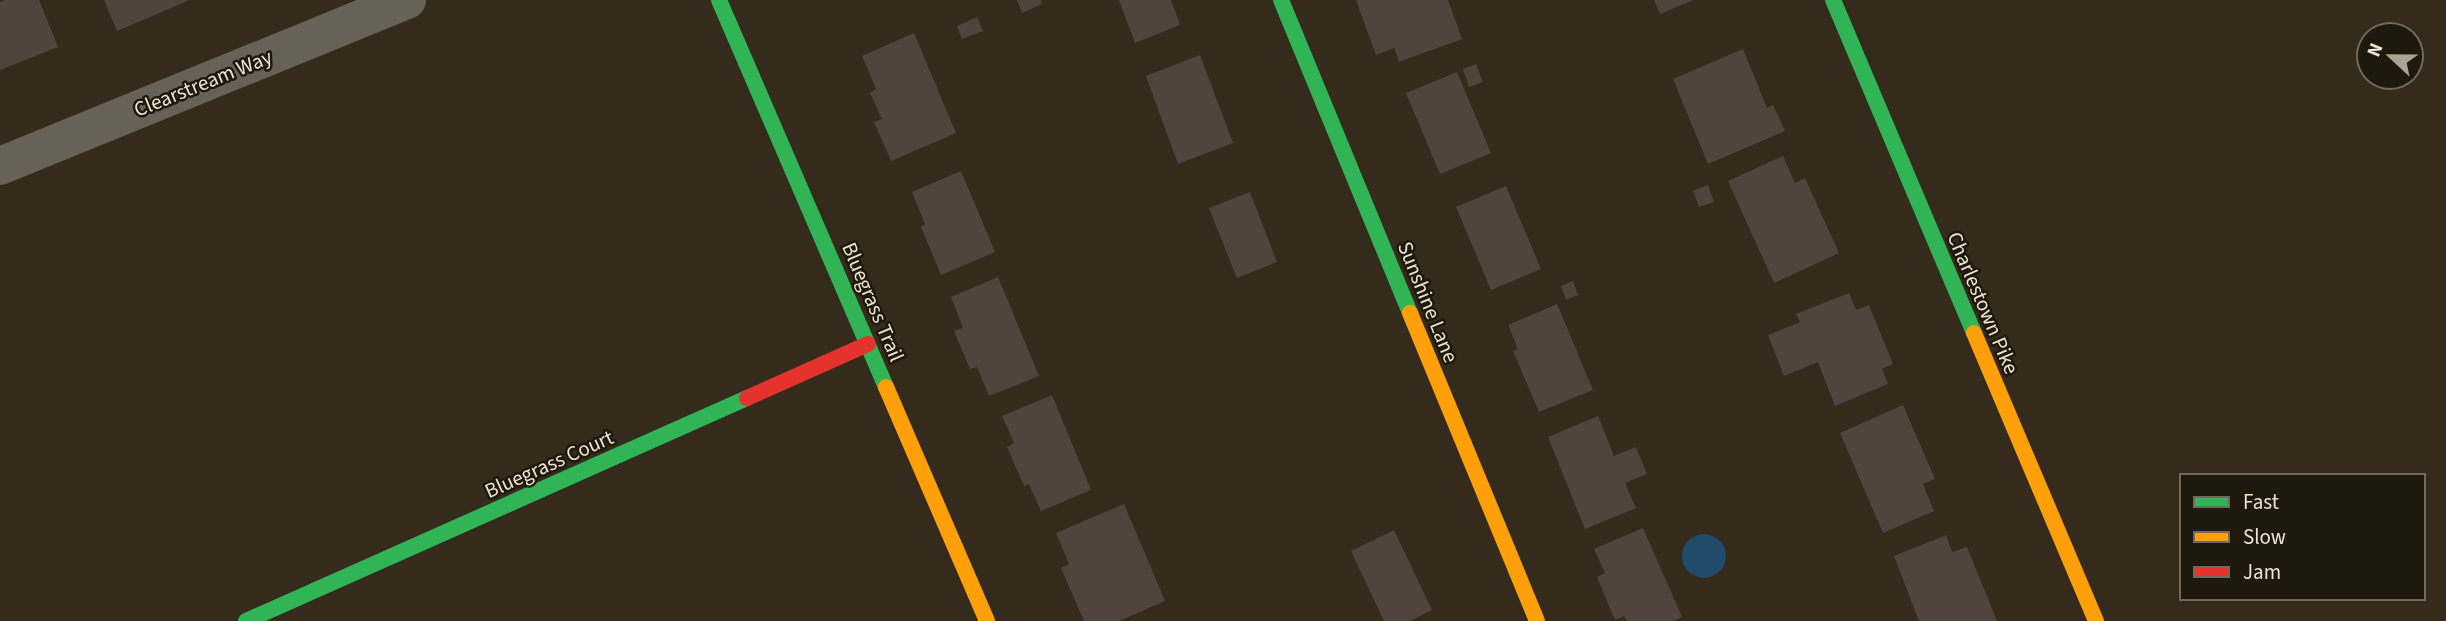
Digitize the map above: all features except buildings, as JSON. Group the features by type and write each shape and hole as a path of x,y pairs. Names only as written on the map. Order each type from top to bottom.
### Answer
{"street":[{"name":"Clearstream Way","path":"0,166 407,0"},
{"name":"Bluegrass Trail","path":"719,0 987,621"},
{"name":"Sunshine Lane","path":"1281,0 1537,621"},
{"name":"Charlestown Pike","path":"1833,0 2096,621"},
{"name":"Bluegrass Court","path":"246,621 868,344"}],"water":[{"path":"1704,534 1719,541 1726,556 1719,571 1704,578 1689,571 1682,556 1689,541"}],"traffic: fast":[{"path":"719,0 886,387"},
{"path":"1281,0 1410,313"},
{"path":"1833,0 1974,333"},
{"path":"246,621 747,398"}],"traffic: slow":[{"path":"1410,313 1537,621"},
{"path":"1974,333 2096,621"},
{"path":"886,387 987,621"}],"traffic: jam":[{"path":"747,398 868,344"}]}
